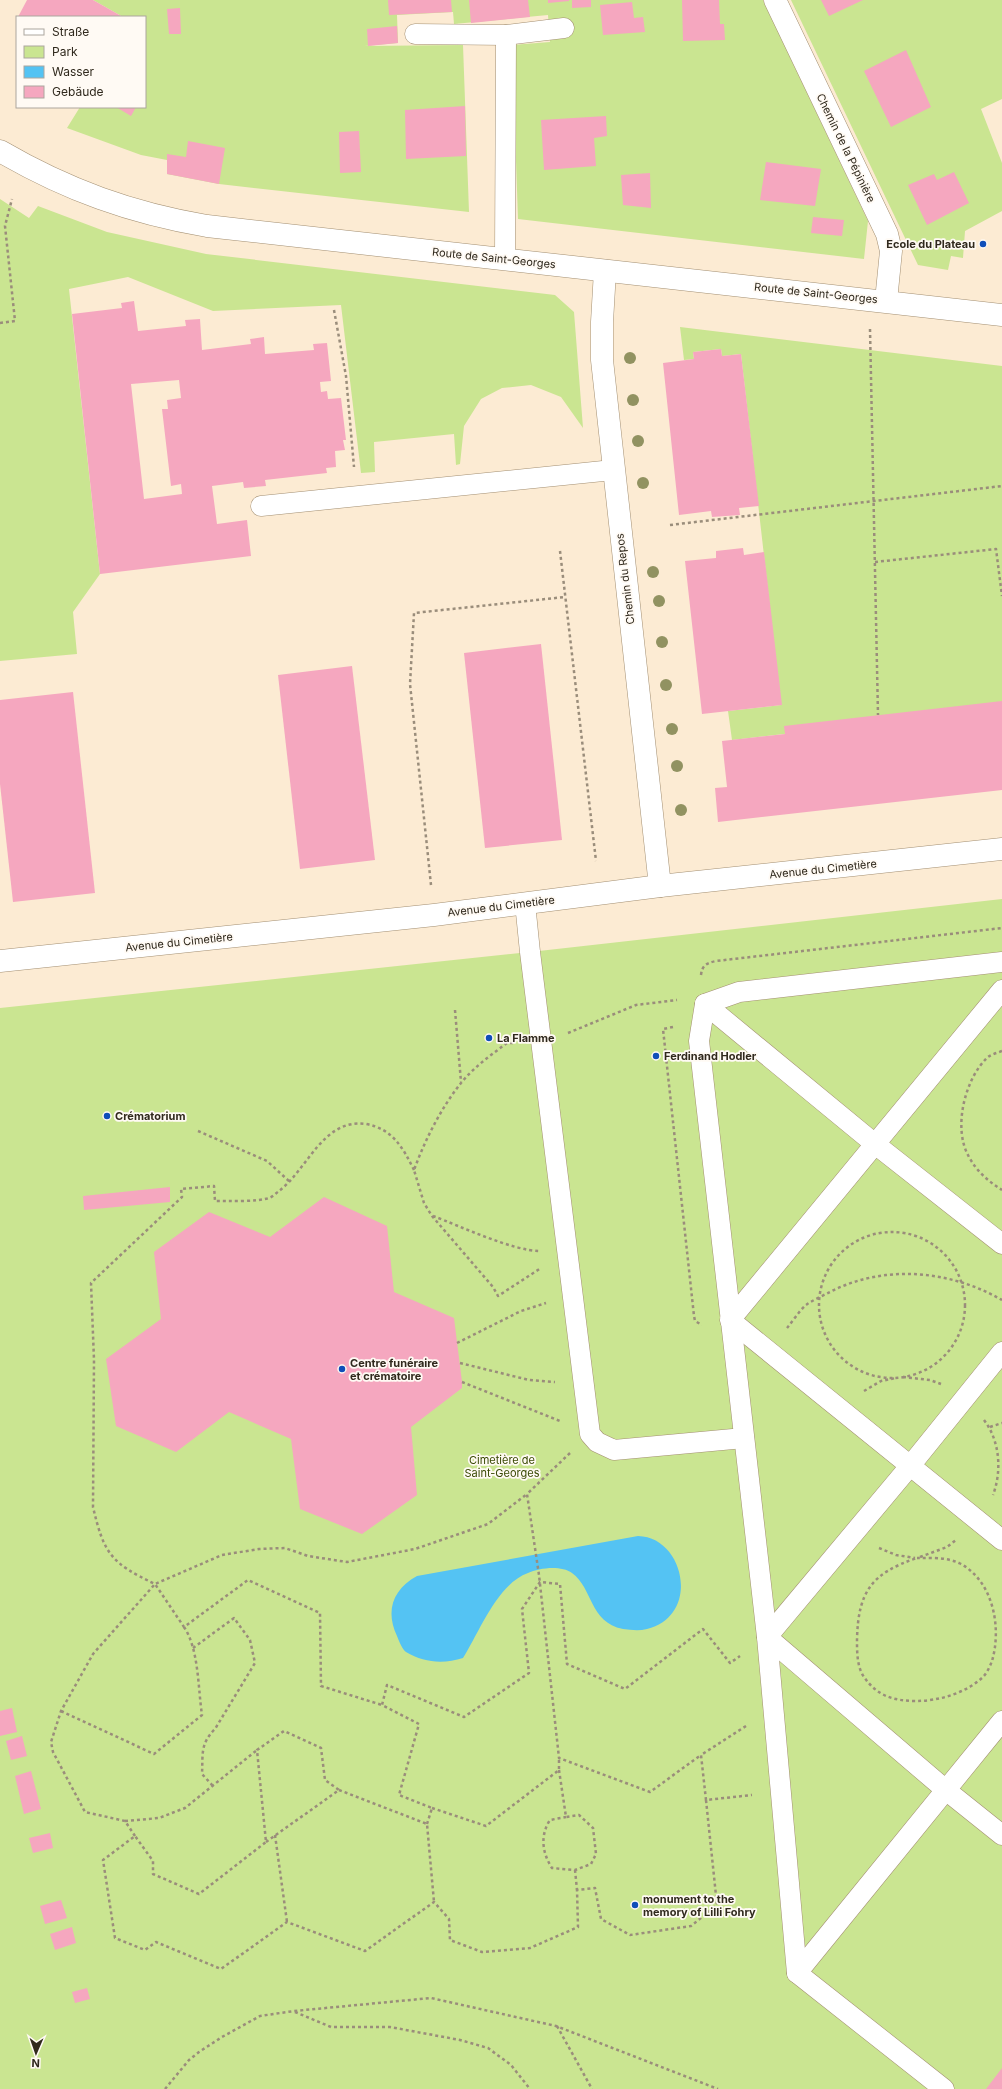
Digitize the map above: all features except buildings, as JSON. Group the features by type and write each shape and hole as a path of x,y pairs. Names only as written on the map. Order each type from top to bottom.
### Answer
{"street":[{"name":"Chemin de la Pépinière","path":"775,0 887,234 891,251 886,301"},
{"name":"Route de Saint-Georges","path":"0,151 58,183 121,206 178,221 240,230 1002,315"},
{"name":"Chemin du Repos","path":"605,270 602,322 602,360 660,886"},
{"name":"Avenue du Cimetière","path":"0,961 434,915 660,886 1002,849"}],"lane":[{"path":"415,34 506,35 564,28"},
{"path":"505,259 506,35"},
{"path":"261,506 613,470"},
{"path":"525,903 566,1251 589,1429 597,1442 614,1450 744,1438"},
{"path":"704,1012 739,992 1002,962"},
{"path":"730,1320 1002,990"},
{"path":"704,1012 1002,1244"},
{"path":"704,1012 699,1041 767,1637 797,1973 944,2089"},
{"path":"730,1320 1002,1540"},
{"path":"767,1637 910,1466 1002,1352"},
{"path":"767,1637 947,1791 1002,1835"},
{"path":"797,1973 947,1791 1002,1721"}],"path":[{"path":"0,323 14,321 5,226 12,198"},
{"path":"334,310 346,376 356,496"},
{"path":"870,329 878,715"},
{"path":"670,525 1002,486"},
{"path":"875,562 996,549 1002,596"},
{"path":"560,551 596,862"},
{"path":"434,915 410,684 414,613 565,597"},
{"path":"704,1012 701,976 702,969 705,964 716,961 1002,928"},
{"path":"414,1170 446,1104 461,1083 479,1065 507,1043 541,1043 636,1005 682,999 704,1012"},
{"path":"455,1010 461,1083"},
{"path":"704,1012 663,1029 695,1321 703,1326 730,1320"},
{"path":"1002,1051 989,1056 978,1067 965,1101 962,1118 963,1135 970,1158 975,1168 989,1181 1002,1190"},
{"path":"61,1711 154,1754 202,1715 194,1648 191,1636 155,1584 128,1571 118,1563 110,1553 98,1528 93,1507 94,1360 91,1283 182,1197 181,1189 214,1186 215,1201 270,1198 290,1182 304,1162 327,1137 341,1126 355,1123 382,1129 394,1136 414,1170 424,1203 432,1216 493,1287 498,1296 566,1251"},
{"path":"198,1131 267,1161 290,1182"},
{"path":"432,1216 531,1251 566,1251"},
{"path":"896,1231 912,1234 930,1241 954,1265 962,1282 965,1326 959,1339 949,1353 936,1364 920,1372 899,1377 877,1376 865,1372 845,1361 836,1353 822,1329 818,1298 823,1277 844,1248 877,1232 896,1231"},
{"path":"768,1350 806,1306 842,1286 865,1278 888,1274 930,1275 962,1282 990,1292 1002,1300"},
{"path":"457,1343 521,1311"},
{"path":"460,1363 529,1380"},
{"path":"427,1824 339,1790 325,1780 321,1748 284,1731 257,1750 185,1808 159,1818 125,1821 84,1812 53,1752 51,1742 61,1711 93,1654 155,1584 222,1555 259,1549 285,1548 308,1556 347,1562 415,1549 488,1524 528,1494 589,1429 554,1420 462,1382"},
{"path":"990,1427 1002,1423"},
{"path":"997,1485 1002,1486"},
{"path":"528,1494 537,1553 559,1758 559,1770 566,1817"},
{"path":"917,1558 942,1559 958,1563 968,1569 982,1582 992,1596 997,1611 999,1637 996,1654 984,1676 972,1685 946,1697 927,1701 911,1701 893,1699 884,1696 871,1687 862,1675 857,1647 857,1626 860,1609 870,1586 880,1575 895,1565 917,1558"},
{"path":"184,1627 248,1580 320,1613 322,1686 382,1705 419,1724 398,1794 432,1808 486,1826 559,1770"},
{"path":"540,1582 560,1584 567,1664 625,1689 703,1629 730,1663 767,1637"},
{"path":"382,1705 387,1685 464,1717 529,1673 522,1609 540,1582"},
{"path":"194,1648 234,1618 250,1640 255,1663 215,1729 206,1738 203,1746 202,1774 213,1786"},
{"path":"559,1758 650,1792 701,1755 773,1708"},
{"path":"257,1750 266,1842"},
{"path":"577,1890 594,1888 601,1919 630,1935 691,1926 717,1905 701,1755"},
{"path":"125,1821 153,1862 153,1874 198,1894 275,1835 339,1790"},
{"path":"706,1800 780,1792"},
{"path":"432,1808 427,1824 434,1902 449,1919 450,1940 482,1952 530,1948 578,1927 575,1870"},
{"path":"580,1815 593,1828 596,1854 591,1864 575,1870 552,1868 546,1858 544,1830 550,1820 566,1817 580,1815"},
{"path":"275,1835 287,1922"},
{"path":"134,1836 103,1860 115,1938 145,1950 156,1942 221,1969 287,1922"},
{"path":"287,1922 365,1951 434,1902"},
{"path":"165,2089 189,2060 222,2037 260,2016 294,2011 431,1998 556,2026 718,2089"},
{"path":"294,2011 331,2027 390,2026 460,2040 488,2048 511,2065 530,2089"},
{"path":"556,2026 592,2089"}],"green space":[{"path":"93,0 763,0 868,221 864,259 518,219 512,45 550,42 548,15 454,24 453,12 397,15 398,43 365,46 463,45 469,212 219,184 167,174 167,160 141,155 67,128 79,108 146,108 146,16 121,16"},
{"path":"791,0 1002,0 1002,99 981,109 1002,163 1002,211 965,231 963,258 951,256 948,270 918,265"},
{"path":"0,199 29,218 38,206 107,232 206,254 555,295 574,312 583,428 561,397 531,385 502,388 481,399 464,426 460,464 456,465 454,434 374,442 375,472 361,473 341,305 213,311 128,277 69,289 100,574 73,612 77,654 0,661"},
{"path":"680,327 1002,366 1002,709 732,740 728,711 781,705 741,354 722,356 721,349 693,352 694,359 684,360"},
{"name":"Cimetière de Saint-Georges","path":"1002,899 1002,2089 0,2089 0,1008 530,952"}],"water":[{"path":"638,1536 654,1540 667,1549 676,1562 680,1578 680,1594 675,1609 664,1621 647,1629 629,1630 612,1625 597,1612 579,1579 567,1570 556,1568 528,1573 507,1587 490,1610 463,1658 441,1662 413,1656 403,1649 393,1627 392,1609 397,1594 402,1587 417,1576"}],"place":[{"name":"Ecole du Plateau","path":"983,244"},
{"name":"La Flamme","path":"489,1038"},
{"name":"Ferdinand Hodler","path":"656,1056"},
{"name":"Crématorium","path":"107,1116"},
{"name":"Centre funéraire et crématoire","path":"342,1369"},
{"name":"monument to the memory of Lilli Fohry","path":"635,1905"}]}
